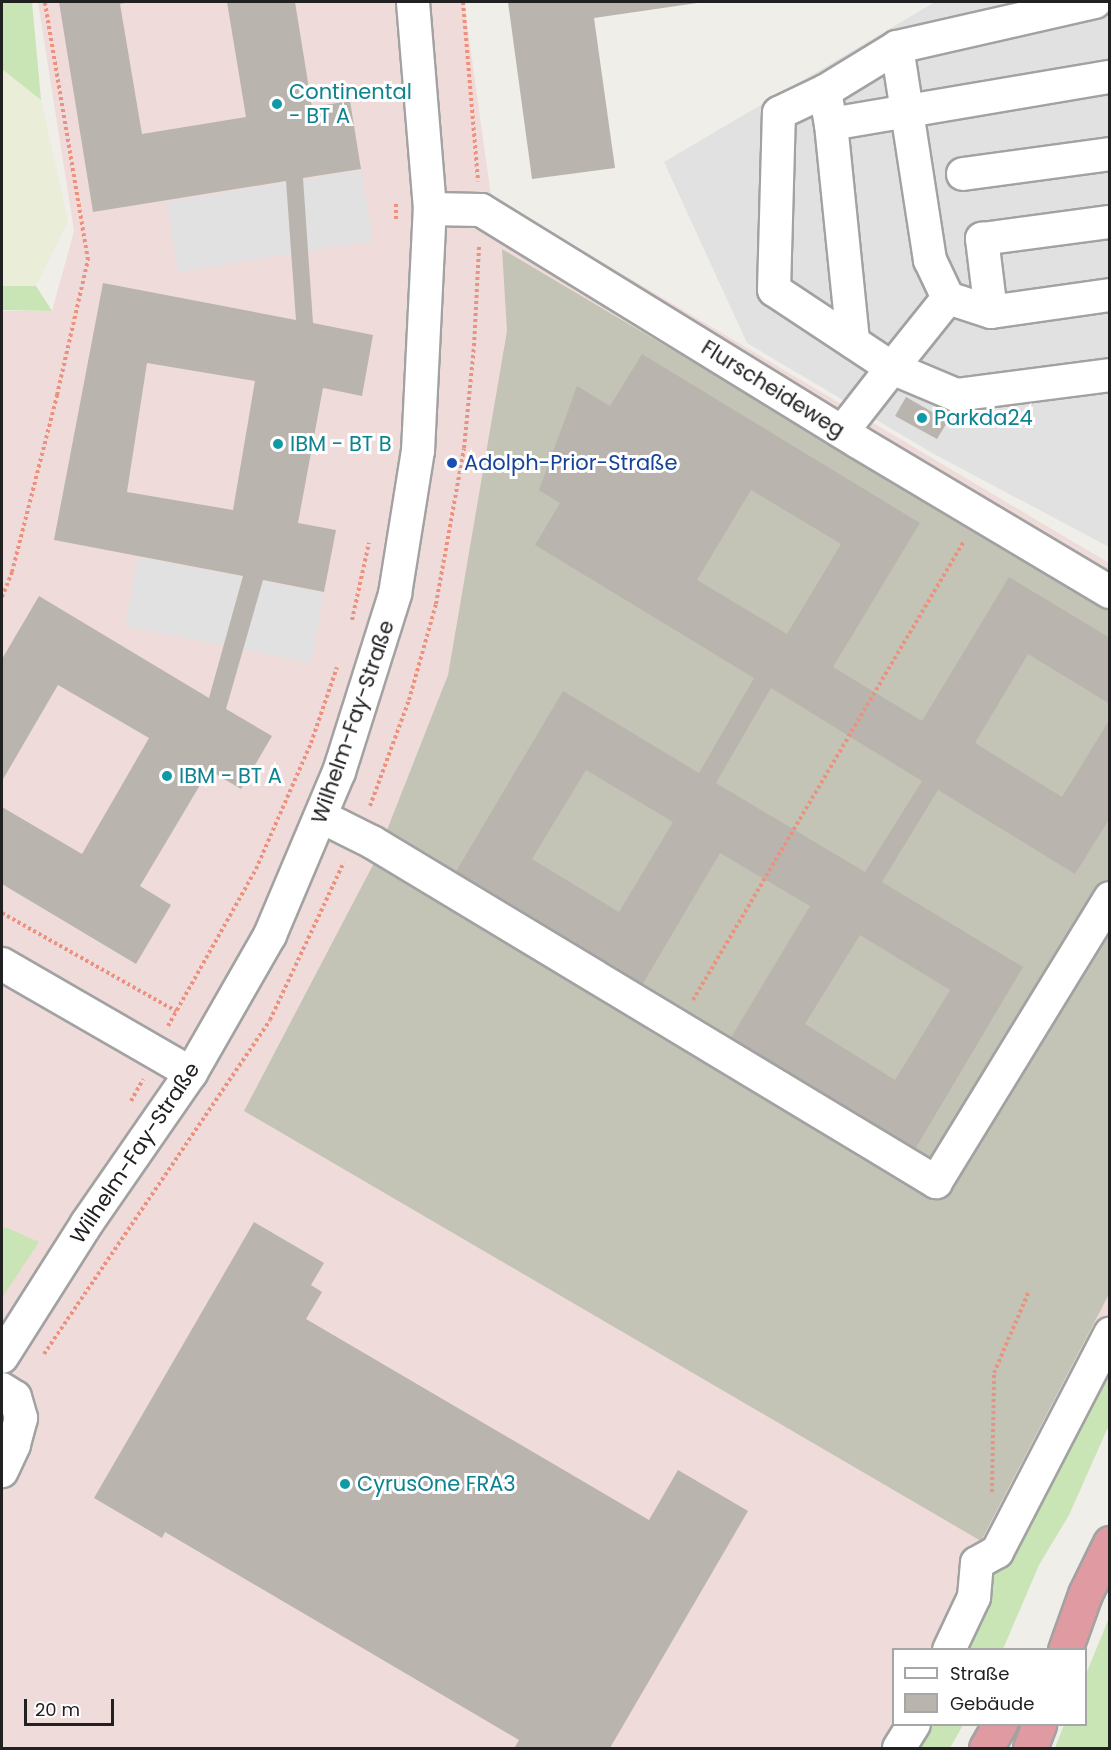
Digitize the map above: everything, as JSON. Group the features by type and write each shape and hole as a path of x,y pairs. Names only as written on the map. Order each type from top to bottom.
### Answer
{"highway":[{"path":"1066,1648 1085,1594 1110,1543"},
{"path":"1049,1648 1085,1594"},
{"path":"986,1749 999,1726"},
{"path":"1030,1749 1039,1726"}],"street":[{"name":"Wilhelm-Fay-Straße","path":"2,1357 87,1223 190,1073 270,936 339,772 395,594 418,451 430,209 413,2"},
{"path":"1095,2 897,47 825,91 778,113 774,290 892,368 956,395 1110,375"},
{"path":"897,47 930,260 948,298 991,312 1110,295"},
{"path":"831,124 1110,77"},
{"path":"825,91 831,124 853,342"},
{"path":"963,174 1110,154"},
{"name":"Flurscheideweg","path":"430,209 481,210 842,432 1110,592"},
{"path":"991,312 982,239 1110,222"},
{"path":"842,432 948,298"},
{"path":"322,816 382,849 936,1182 1110,898"},
{"path":"2,964 190,1073"},
{"path":"950,1648 974,1597 977,1563 997,1552 1110,1334"},
{"path":"2,1389 15,1397 21,1418 14,1445 2,1471"},
{"path":"900,1749 913,1726"}],"path":[{"path":"2,597 15,561 88,260 45,2"},
{"path":"396,194 396,220"},
{"path":"697,993 980,514"},
{"path":"350,629 370,541"},
{"path":"128,1106 176,1011 256,869 311,743 339,660"},
{"path":"2,913 176,1011"},
{"path":"991,1499 994,1458 994,1373 1029,1292"}],"shaded area":[{"path":"38,2 464,2 491,196 1109,563 1109,1344 953,1648 892,1648 892,1726 913,1726 901,1748 2,1748 2,311 52,311 74,231"},
{"path":"935,2 1109,2 1109,547 934,454 747,343 664,162"},
{"path":"2,69 41,100 68,221 36,286 2,286"},
{"path":"361,170 373,241 178,272 166,202"},
{"path":"502,249 1109,608 1109,1294 981,1541 244,1111 374,863 448,675 507,331"},
{"path":"138,557 324,593 311,663 125,626"}],"green space":[{"path":"2,2 32,2 41,100 2,69"},
{"path":"2,286 36,286 52,311 2,310"},
{"path":"5,1227 39,1242 2,1298 2,1232"},
{"path":"1109,1349 1109,1425 1069,1515 1039,1565 1003,1648 961,1648 983,1567"},
{"path":"1109,1618 1109,1748 1055,1748 1064,1726 1087,1726 1087,1672"},
{"path":"923,1726 962,1726 950,1748 912,1748"}],"building":[{"path":"59,2 130,2 120,4 142,134 246,117 227,2 295,2 312,107 350,101 361,169 303,178 313,323 373,335 362,396 323,388 298,523 336,530 324,592 263,580 226,709 272,736 241,789 209,770 140,886 171,905 136,964 2,884 2,807 82,854 149,738 58,685 2,781 2,659 39,596 209,698 243,576 54,540 103,283 296,320 286,181 93,212","holes":["147,363 255,381 233,510 127,492"]},
{"path":"508,2 704,2 594,18 615,168 532,179"},
{"path":"642,354 920,523 833,667 922,721 1009,577 1110,638 1110,704 1028,654 975,743 1062,797 1110,719 1110,818 1075,874 938,790 882,882 1023,967 911,1156 726,1046 810,906 720,853 638,992 451,880 563,691 699,773 754,678 535,545 560,503 539,490 577,386 610,406","holes":["751,490 841,544 787,634 697,580","771,688 922,781 865,872 716,783","586,770 673,822 619,912 532,859","860,935 950,990 895,1080 805,1024"]},
{"name":"Parkda24","path":"906,397 948,421 937,439 895,416"},
{"name":"CyrusOne FRA3","path":"254,1222 324,1263 311,1285 322,1292 306,1319 649,1520 678,1470 748,1511 610,1748 515,1747 519,1740 165,1532 162,1538 94,1498"}],"place":[{"name":"Continental - BT A","path":"277,104"},
{"name":"Parkda24","path":"922,418"},
{"name":"IBM - BT B","path":"278,444"},
{"name":"Adolph-Prior-Straße","path":"452,463"},
{"name":"IBM - BT A","path":"167,776"},
{"name":"CyrusOne FRA3","path":"345,1484"}]}
